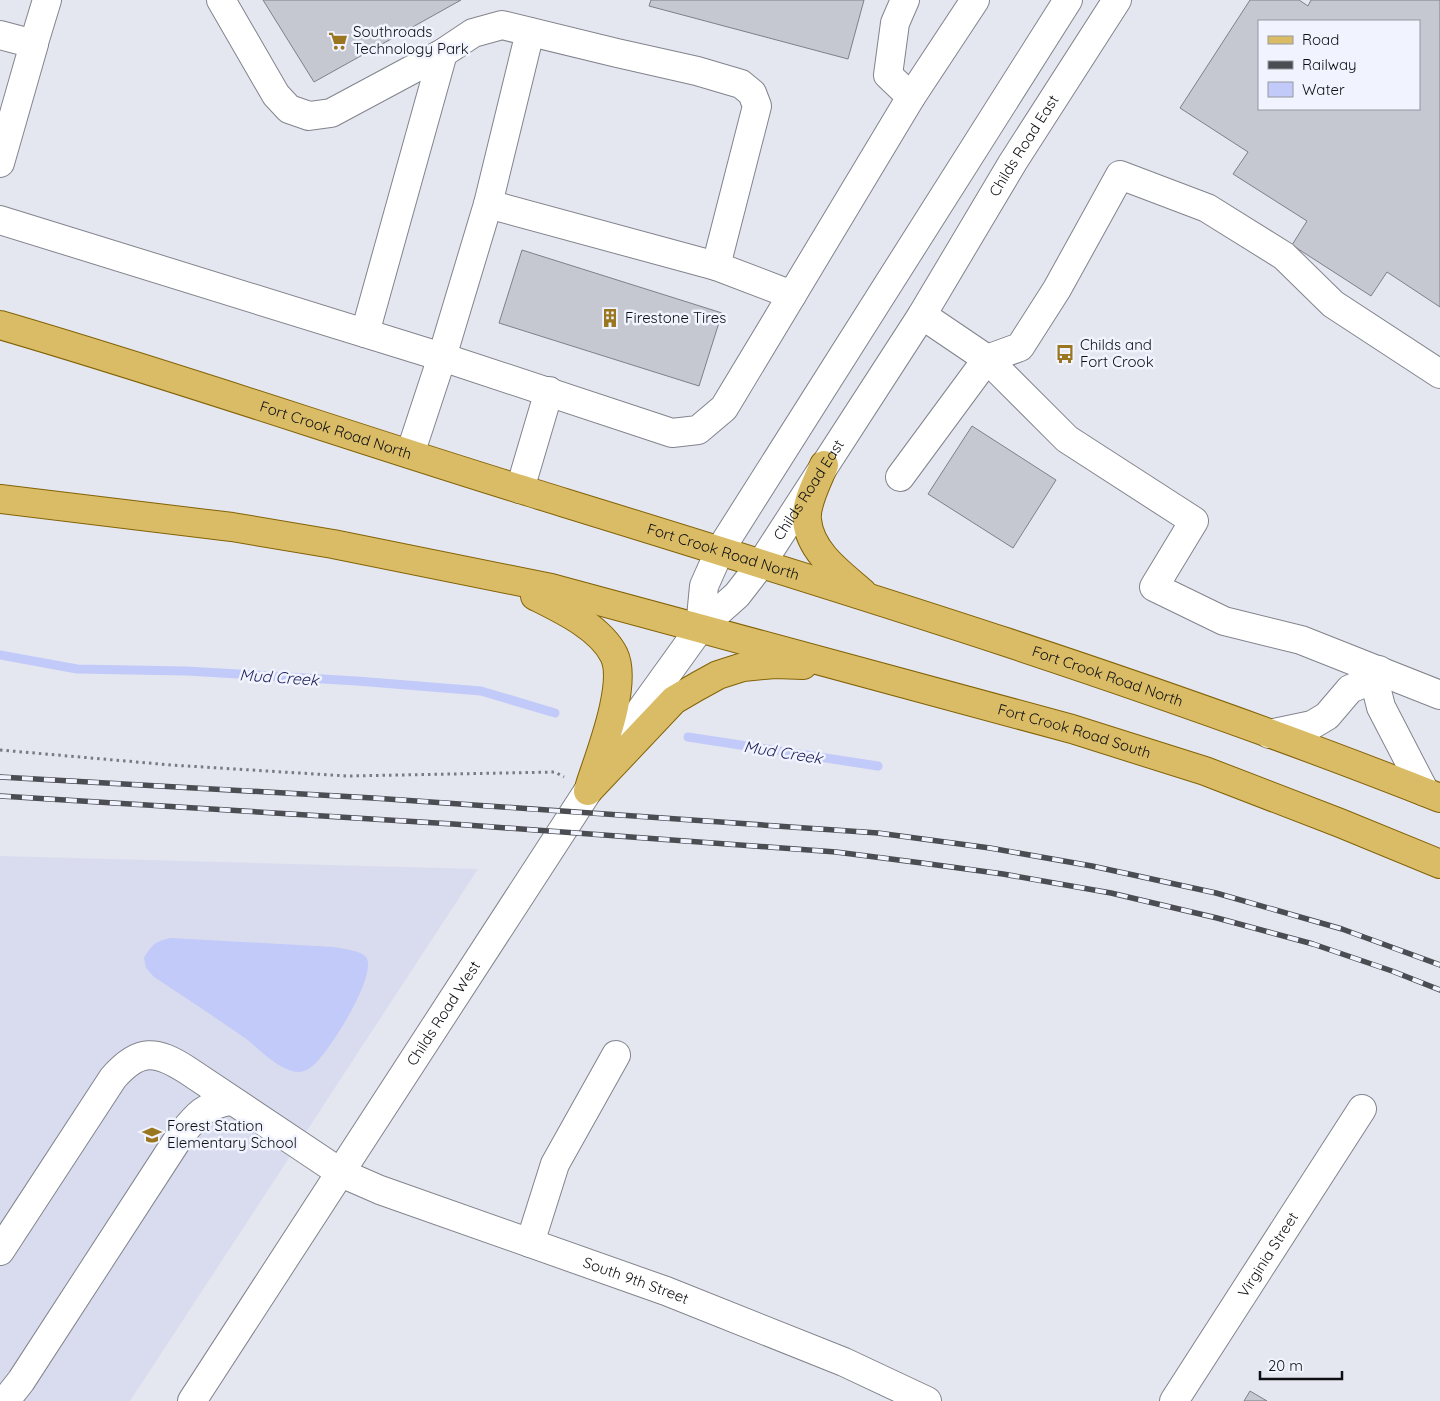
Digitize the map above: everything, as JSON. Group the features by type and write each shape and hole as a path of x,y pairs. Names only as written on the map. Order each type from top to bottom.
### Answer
{"main road":[{"name":"Fort Crook Road North","path":"0,325 146,369 1039,652 1270,734 1433,795"},
{"path":"824,465 811,498 807,520 813,540 825,559 869,598"},
{"path":"0,499 232,527 333,544 551,588 700,628"},
{"path":"490,576 562,609 587,626 605,642 614,655 618,672 614,708 588,791"},
{"name":"Fort Crook Road South","path":"700,628 1072,729 1205,771 1440,864"},
{"path":"588,791 674,700 718,675 743,667 775,664 845,667"}],"street":[{"path":"0,163 47,0"},
{"path":"221,0 276,95 289,109 309,116 331,113 442,53 473,34 502,25 617,54 696,71 741,84 752,92 757,106 716,266"},
{"path":"905,0 895,23 888,76 911,98"},
{"path":"0,220 442,357 672,433 698,430 724,408 911,98 975,0"},
{"path":"700,628 704,586 720,550 1068,0"},
{"name":"Childs Road East","path":"700,628 737,595 761,564 922,315 1013,162 1117,0"},
{"path":"410,454 442,357 488,204 530,32"},
{"path":"0,36 34,44 34,46"},
{"path":"365,333 442,53"},
{"path":"900,477 987,359 1020,347 1057,289 1120,175 1207,208 1284,256 1333,304 1440,374"},
{"path":"488,204 716,266 792,295"},
{"path":"922,315 987,359 1067,440 1194,521 1154,587 1224,621 1301,640 1377,674 1440,694"},
{"path":"520,489 549,391"},
{"name":"Childs Road West","path":"192,1401 636,717 700,628"},
{"path":"1270,734 1312,725 1327,716 1350,689 1377,674"},
{"path":"1377,674 1381,707 1433,795"},
{"name":"South 9th Street","path":"0,1251 113,1078 135,1058 148,1055 162,1056 180,1065 341,1173 380,1190 675,1294 844,1362 927,1401"},
{"path":"530,1243 555,1164 616,1055"},
{"path":"2,1401 10,1395 21,1380 180,1136 204,1110 215,1103 231,1101"},
{"name":"Virginia Street","path":"1174,1401 1362,1109"}],"path":[{"path":"0,750 172,766 347,776 555,772 588,791"}],"shaded area":[{"name":"Forest Station Elementary School","path":"0,856 478,869 130,1401 0,1401"}],"water":[{"path":"171,938 334,947 356,951 366,957 368,966 358,997 338,1033 318,1061 308,1069 296,1072 278,1065 242,1036 154,977 146,968 144,958 149,949 155,944"}],"building":[{"name":"Southroads Technology Park","path":"263,0 461,0 314,82"},
{"path":"651,0 864,0 848,59 649,6"},
{"path":"1250,0 1299,0 1308,6 1311,0 1440,0 1440,307 1387,272 1371,296 1292,245 1307,221 1233,174 1248,152 1180,108"},
{"name":"Firestone Tires","path":"522,250 722,313 699,386 499,323"},
{"path":"972,426 1056,480 1013,548 928,494"},
{"path":"1250,1391 1267,1401 1244,1401"}],"waterway":[{"name":"Mud Creek","path":"0,655 77,669 186,671 357,681 481,691 555,713"},
{"name":"Mud Creek","path":"688,737 878,766"}],"railway":[{"path":"0,777 373,798 878,833 990,848 1092,866 1216,893 1342,929 1440,965"},
{"path":"0,796 453,824 836,852 922,863 1003,874 1111,893 1217,918 1313,944 1392,971 1440,990"}],"place":[{"name":"Southroads Technology Park","path":"338,41"},
{"name":"Firestone Tires","path":"610,318"},
{"name":"Childs and Fort Crook","path":"1065,354"},
{"name":"Forest Station Elementary School","path":"152,1135"}]}
